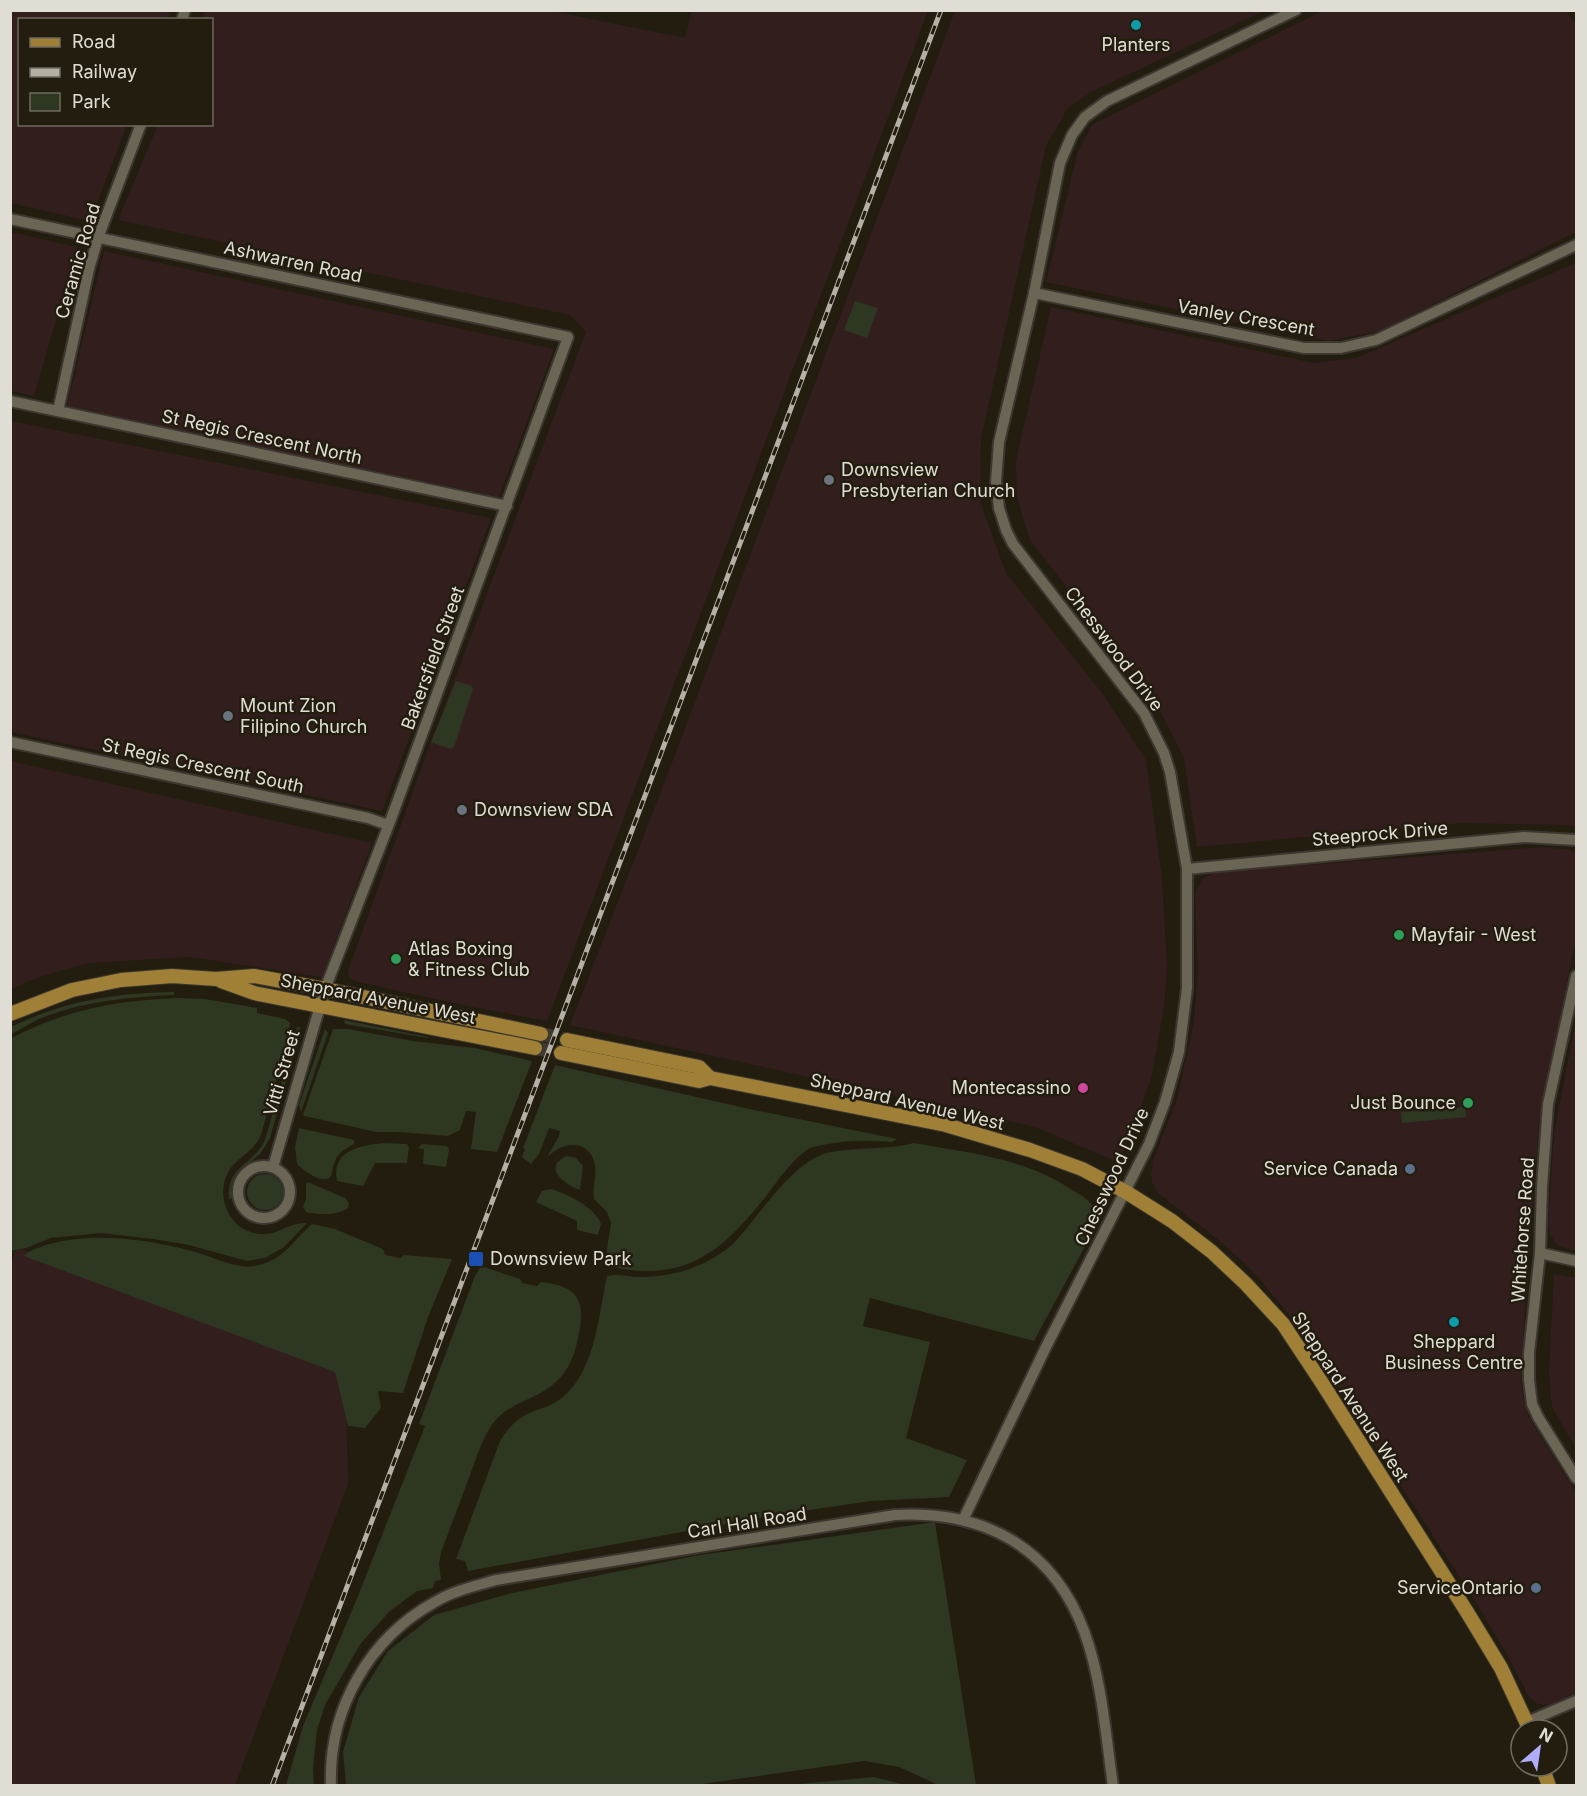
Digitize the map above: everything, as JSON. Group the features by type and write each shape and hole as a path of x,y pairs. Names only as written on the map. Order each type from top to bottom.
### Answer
{"main road":[{"name":"Sheppard Avenue West","path":"10,1014 72,990 121,980 172,976 216,979 254,976 541,1034"},
{"name":"Sheppard Avenue West","path":"216,979 254,993 535,1048"},
{"name":"Sheppard Avenue West","path":"567,1040 699,1067 710,1078"},
{"name":"Sheppard Avenue West","path":"561,1053 699,1081 710,1078 946,1125 1030,1150 1082,1169 1126,1192 1172,1221 1212,1252 1283,1324 1467,1612 1501,1668 1525,1718"}],"street":[{"name":"Chesswood Drive","path":"963,1520 1045,1349 1149,1144 1165,1102 1179,1052 1187,988 1187,869 1170,772 1144,712 1013,544 999,508 996,482 999,442 1034,293 1060,163 1072,135 1085,117 1107,101 1296,10"},
{"name":"Ceramic Road","path":"58,411 84,289 98,238 140,126"},
{"name":"Ashwarren Road","path":"10,219 568,337"},
{"name":"Vanley Crescent","path":"1034,293 1304,348 1341,348 1376,340 1576,246"},
{"name":"Bakersfield Street","path":"325,989 507,506 568,337"},
{"name":"St Regis Crescent North","path":"10,401 507,506"},
{"name":"St Regis Crescent South","path":"10,742 368,818 388,825"},
{"name":"Steeprock Drive","path":"1187,869 1524,837 1576,840"},
{"name":"Whitehorse Road","path":"1576,976 1548,1104 1540,1253 1529,1353 1530,1393 1538,1417 1576,1478"},
{"name":"Vitti Street","path":"273,1167 325,989"},
{"path":"255,1167 273,1167 287,1178 290,1196 287,1205 282,1212 265,1218 256,1217 242,1206 238,1188 241,1179 255,1167"},
{"path":"1540,1253 1576,1261"},
{"name":"Carl Hall Road","path":"331,1785 335,1734 348,1695 358,1675 371,1657 402,1624 436,1601 496,1580 895,1515 936,1515 963,1520 1004,1536 1030,1553 1050,1571 1071,1600 1082,1625 1095,1669 1113,1785"},
{"path":"1544,1718 1576,1701"}],"shaded area":[{"path":"11,10 171,11 168,18 18,18 18,126 127,126 90,221 11,203"},
{"path":"1324,10 1566,11 1576,24 1576,232 1380,331 1328,341 1046,282 1078,151 1093,124"},
{"path":"205,11 551,11 685,38 692,11 928,11 547,1021 354,981 348,976 431,742 586,332 570,315 118,220 158,126 213,126 213,18 202,18"},
{"path":"955,11 1264,11 1091,92 1068,108 1046,146 981,439 980,502 1006,573 1102,693 1146,760 1162,878 1167,967 1164,1007 1151,1079 1120,1161 1040,1129 1003,1119 570,1025 669,771"},
{"path":"11,232 77,247 34,396 11,391"},
{"path":"104,251 554,349 499,497 67,406"},
{"path":"1576,263 1576,827 1461,823 1197,847 1184,758 1152,696 1030,540 1017,497 1016,461 1051,307 1314,363 1356,358"},
{"path":"11,421 491,518 382,811 11,732"},
{"path":"11,761 372,843 322,977 190,957 89,963 39,977 11,989"},
{"path":"1542,847 1576,852 1576,938 1539,1121 1521,1366 1523,1398 1531,1421 1576,1493 1576,1693 1552,1704 1543,1705 1529,1697 1477,1604 1299,1327 1258,1277 1239,1258 1158,1193 1151,1175 1153,1160 1177,1100 1194,1022 1198,970 1195,896 1203,878 1218,872"},
{"path":"1576,1019 1576,1251 1559,1246 1550,1234 1548,1225 1554,1134"},
{"path":"17,1248 345,1369 348,1484 235,1785 11,1785 10,1264"},
{"path":"1554,1274 1576,1278 1576,1448 1552,1407 1549,1371"}],"green space":[{"path":"855,301 878,308 867,338 844,330"},
{"path":"456,681 471,686 473,689 454,747 450,749 431,742"},
{"path":"174,992 174,995 125,999 76,1007 40,1019 11,1034 11,1027 70,1005 131,994"},
{"path":"205,999 257,1008 257,1013 285,1019 290,1023 261,1135 253,1147 236,1162 227,1174 223,1195 231,1217 240,1227 248,1231 268,1234 295,1224 306,1223 305,1225 284,1247 265,1258 247,1261 189,1245 101,1233 51,1238 11,1251 11,1038 52,1020 92,1008 133,1001"},
{"path":"344,1020 428,1037 428,1038 345,1024"},
{"path":"297,1027 300,1027 299,1036 270,1138 261,1153 237,1173 231,1188 232,1198 229,1199 229,1188 236,1172 254,1155 265,1140"},
{"path":"325,1029 328,1033 301,1112 299,1105"},
{"path":"333,1029 348,1029 413,1041 475,1048 532,1061 497,1152 471,1149 476,1112 466,1111 460,1130 448,1136 376,1132 303,1115"},
{"path":"555,1065 754,1110 897,1139 892,1142 844,1142 810,1148 792,1163 734,1233 700,1259 659,1271 608,1266 605,1262 611,1223 607,1212 594,1199 595,1165 592,1156 581,1146 574,1145 559,1149 546,1159 560,1131 549,1128 539,1154 531,1164 522,1157 525,1149 523,1148"},
{"path":"1465,1107 1466,1117 1402,1123 1401,1112"},
{"path":"299,1128 354,1140 354,1144 337,1157 330,1177 317,1178 297,1164 295,1147"},
{"path":"914,1143 996,1158 1036,1171 1054,1179 1084,1198 1091,1203 1098,1215 1089,1239 1034,1341 870,1298 863,1326 930,1342 906,1438 967,1460 949,1497 871,1501 775,1515 468,1571 465,1561 456,1559 502,1438 519,1419 556,1402 579,1378 593,1345 607,1276 653,1277 677,1273 700,1265 732,1245 790,1177 817,1157 841,1150 893,1147"},
{"path":"407,1144 409,1147 407,1163 375,1163 363,1186 337,1181 336,1171 343,1156 367,1145"},
{"path":"422,1144 447,1146 449,1150 446,1167 423,1164 424,1149 418,1148"},
{"path":"567,1156 576,1158 583,1166 580,1190 562,1180 556,1170 559,1160"},
{"path":"265,1174 278,1179 283,1192 278,1205 265,1210 252,1205 247,1192 252,1179"},
{"path":"308,1182 345,1198 349,1203 348,1208 328,1214 306,1212 303,1207"},
{"path":"551,1189 572,1198 593,1212 601,1224 598,1235 577,1230 577,1221 536,1202 542,1191"},
{"path":"312,1224 335,1229 383,1249 385,1255 400,1258 404,1255 452,1259 428,1317 403,1393 378,1391 381,1408 365,1428 348,1426 335,1372 24,1256 28,1252 61,1241 118,1238 174,1247 231,1264 254,1266 273,1260 287,1250"},
{"path":"481,1266 520,1279 522,1283 537,1286 541,1282 554,1284 572,1292 577,1298 581,1315 573,1356 568,1367 548,1389 513,1406 490,1428 441,1552 439,1563 441,1580 435,1581 433,1588 417,1591 390,1611 361,1643 325,1705 317,1730 313,1768 314,1785 286,1785 303,1726 358,1596 425,1426 419,1424 475,1276"},
{"path":"935,1522 976,1785 935,1785 899,1767 864,1761 695,1785 346,1785 343,1752 359,1697 388,1651 434,1615 512,1593 694,1556"},
{"path":"874,1777 905,1785 788,1785 798,1784"}],"tunnel":[{"path":"541,1034 567,1040"},
{"path":"535,1048 561,1053"}],"railway":[{"path":"272,1786 941,10"}],"place":[{"name":"Planters","path":"1136,25"},
{"name":"Downsview Presbyterian Church","path":"829,480"},
{"name":"Mount Zion Filipino Church","path":"228,716"},
{"name":"Downsview SDA","path":"462,810"},
{"name":"Mayfair - West","path":"1399,935"},
{"name":"Atlas Boxing & Fitness Club","path":"396,959"},
{"name":"Montecassino","path":"1083,1088"},
{"name":"Just Bounce","path":"1468,1103"},
{"name":"Service Canada","path":"1410,1169"},
{"name":"Downsview Park","path":"476,1259"},
{"name":"Sheppard Business Centre","path":"1454,1322"},
{"name":"ServiceOntario","path":"1536,1588"}]}
